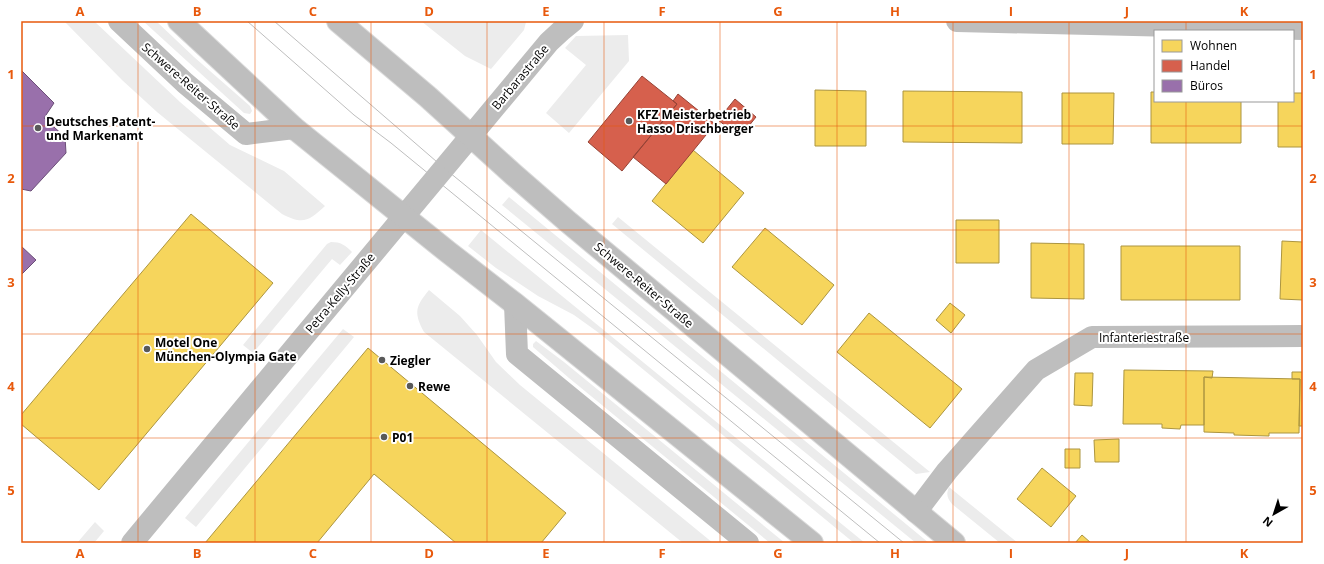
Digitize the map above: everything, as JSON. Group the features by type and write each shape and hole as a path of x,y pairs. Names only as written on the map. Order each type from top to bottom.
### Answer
{"street":[{"name":"Schwere-Reiter-Straße","path":"118,21 185,83 246,134 294,128"},
{"path":"179,21 294,128 812,543"},
{"name":"Schwere-Reiter-Straße","path":"338,21 428,97 567,221 954,543"},
{"name":"Barbarastraße","path":"471,136 549,42 573,21"},
{"path":"957,21 1303,29"},
{"name":"Petra-Kelly-Straße","path":"132,543 404,217 438,173 471,136"},
{"path":"515,304 517,354 748,543"},
{"name":"Infanteriestraße","path":"916,512 948,471 1036,370 1092,337 1303,336"}],"shaded area":[{"path":"64,21 94,21 180,102 230,145 284,171 325,206 310,218 305,220 295,220 282,214 157,112 122,80"},
{"path":"143,21 156,21 194,57 250,106 252,111 250,114 244,113"},
{"path":"421,21 526,22 524,30 491,69 465,56"},
{"path":"628,35 629,61 569,133 546,113 586,65 565,48 576,36"},
{"path":"509,197 929,543 916,543 502,205"},
{"path":"618,217 930,472 916,474 612,224"},
{"path":"481,230 865,543 854,543 599,333 574,315 538,296 496,268 468,246"},
{"path":"331,242 343,244 352,252 340,265 332,259 253,353 243,345 327,244"},
{"path":"429,290 460,316 477,335 496,362 520,385 713,543 683,543 424,332 417,314 421,300"},
{"path":"343,329 354,337 196,527 185,518"},
{"path":"536,341 564,362 785,543 770,543 533,347 533,344"},
{"path":"949,487 1018,543 1000,543 952,504 948,496"},
{"path":"95,522 104,531 94,543 77,543"}],"building: Wohnen":[{"path":"815,90 866,91 866,146 815,146"},
{"path":"903,91 1022,92 1022,143 903,142"},
{"path":"1151,92 1154,92 1154,102 1241,102 1241,143 1151,143"},
{"path":"1062,93 1114,93 1113,144 1062,144"},
{"path":"1294,93 1303,93 1303,147 1278,147 1278,102 1294,102"},
{"path":"693,150 744,193 703,243 652,201"},
{"name":"Motel One München-Olympia Gate","path":"191,214 273,283 99,490 21,424 21,415"},
{"path":"956,220 999,220 999,263 956,263"},
{"path":"765,228 834,285 802,325 732,267"},
{"path":"1282,241 1303,242 1303,300 1280,299"},
{"path":"1031,243 1084,244 1084,299 1031,298"},
{"path":"1121,246 1240,246 1240,300 1121,300"},
{"path":"950,303 965,315 951,333 936,320"},
{"path":"869,313 962,389 930,428 837,352"},
{"name":"P01","path":"368,348 566,513 541,543 456,543 374,474 317,543 205,543"},
{"path":"1124,370 1213,371 1212,378 1204,377 1204,425 1181,425 1180,429 1162,428 1162,424 1123,424"},
{"path":"1292,372 1303,372 1303,426 1299,426 1300,379 1292,379"},
{"path":"1075,373 1093,373 1092,406 1074,405"},
{"path":"1204,377 1300,379 1299,433 1269,433 1269,436 1204,432"},
{"path":"1119,439 1119,462 1095,462 1094,440"},
{"path":"1065,449 1080,449 1080,468 1065,468"},
{"path":"1042,468 1076,496 1051,527 1017,499"},
{"path":"1082,535 1091,543 1075,543"}],"building: Handel":[{"path":"642,76 677,104 622,171 588,142"},
{"path":"678,94 715,124 666,184 633,157 677,104 673,101"},
{"path":"735,99 756,117 740,137 718,120"}],"building: Büros":[{"name":"Deutsches Patent- und Markenamt","path":"21,70 54,103 44,118 65,137 66,153 31,191 21,189"},
{"path":"21,246 36,260 21,275"}],"tram line":[{"path":"247,21 354,115 391,143 880,543"},
{"path":"274,21 444,168 904,543"}],"place":[{"name":"KFZ Meisterbetrieb Hasso Drischberger","path":"629,121"},
{"name":"Deutsches Patent- und Markenamt","path":"38,128"},
{"name":"Motel One München-Olympia Gate","path":"147,349"},
{"name":"Ziegler","path":"382,360"},
{"name":"Rewe","path":"410,386"},
{"name":"P01","path":"384,437"}]}
